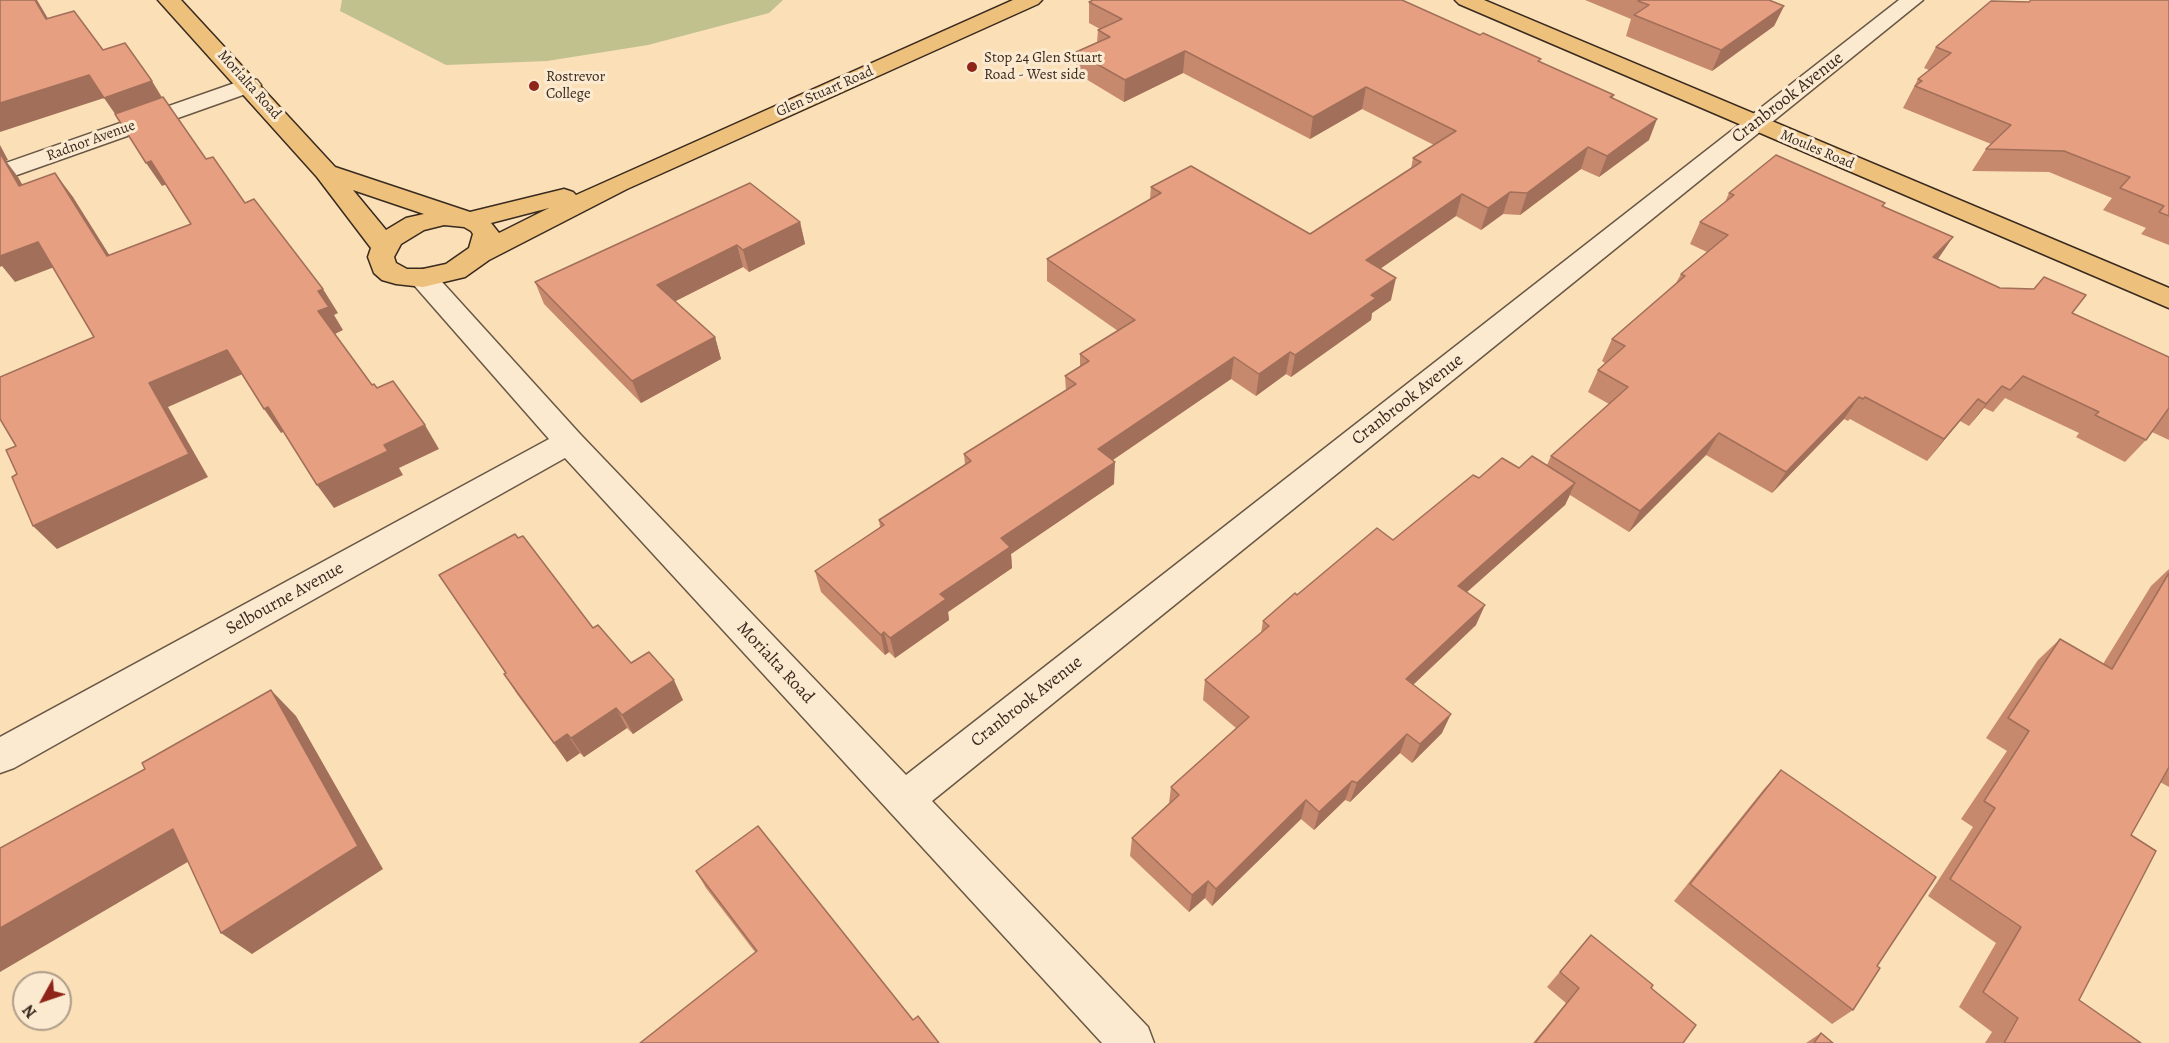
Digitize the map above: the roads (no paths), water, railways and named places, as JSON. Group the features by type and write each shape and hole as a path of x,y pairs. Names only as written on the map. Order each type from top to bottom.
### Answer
{"main road":[{"name":"Morialta Road","path":"169,0 326,172 385,247"},
{"name":"Glen Stuart Road","path":"618,184 464,218 437,218 415,224 392,238 385,247 381,257 384,267 392,274 406,278 423,278 455,271 479,254 618,184 1031,0"},
{"name":"Moules Road","path":"1466,0 2169,299"},
{"name":"Morialta Road","path":"326,172 464,218"},
{"path":"464,218 480,225 486,234 485,244 479,254"}],"street":[{"name":"Cranbrook Avenue","path":"904,800 1912,0"},
{"name":"Radnor Avenue","path":"0,173 249,85"},
{"name":"Morialta Road","path":"423,278 569,442 1132,1043"},
{"name":"Selbourne Avenue","path":"0,756 569,442"}],"place":[{"name":"Stop 24 Glen Stuart Road - West side","path":"972,67"},
{"name":"Rostrevor College","path":"534,86"}]}
